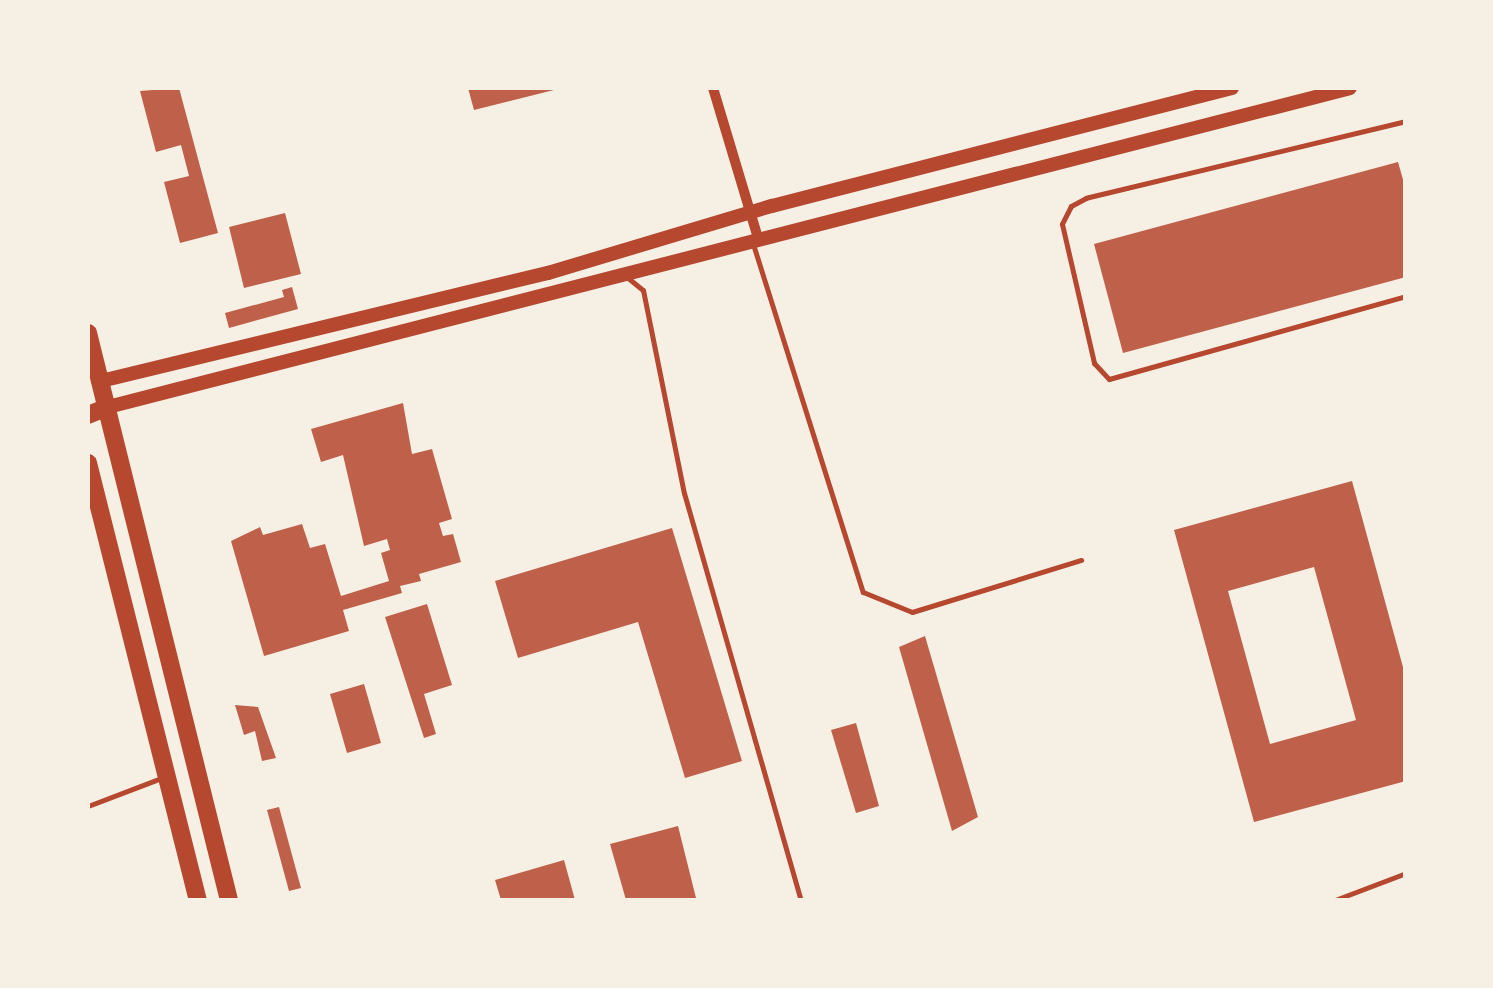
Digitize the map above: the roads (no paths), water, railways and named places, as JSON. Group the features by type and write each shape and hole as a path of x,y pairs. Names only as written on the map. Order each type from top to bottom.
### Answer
{"main road":[{"path":"88,333 94,382 108,407 229,900"},
{"path":"88,415 108,407"},
{"path":"88,463 170,774 198,900"}],"street":[{"path":"714,88 751,212 756,242"},
{"path":"94,382 548,273 751,212 1232,88"},
{"path":"108,407 1350,88"}],"lane":[{"path":"1406,120 1086,198 1071,206 1062,224 1094,363 1109,379 1406,296"},
{"path":"756,242 863,592 912,612 1081,560"},
{"path":"627,274 643,290 684,493 801,900"},
{"path":"88,806 170,774"},
{"path":"1335,900 1406,873"}]}
